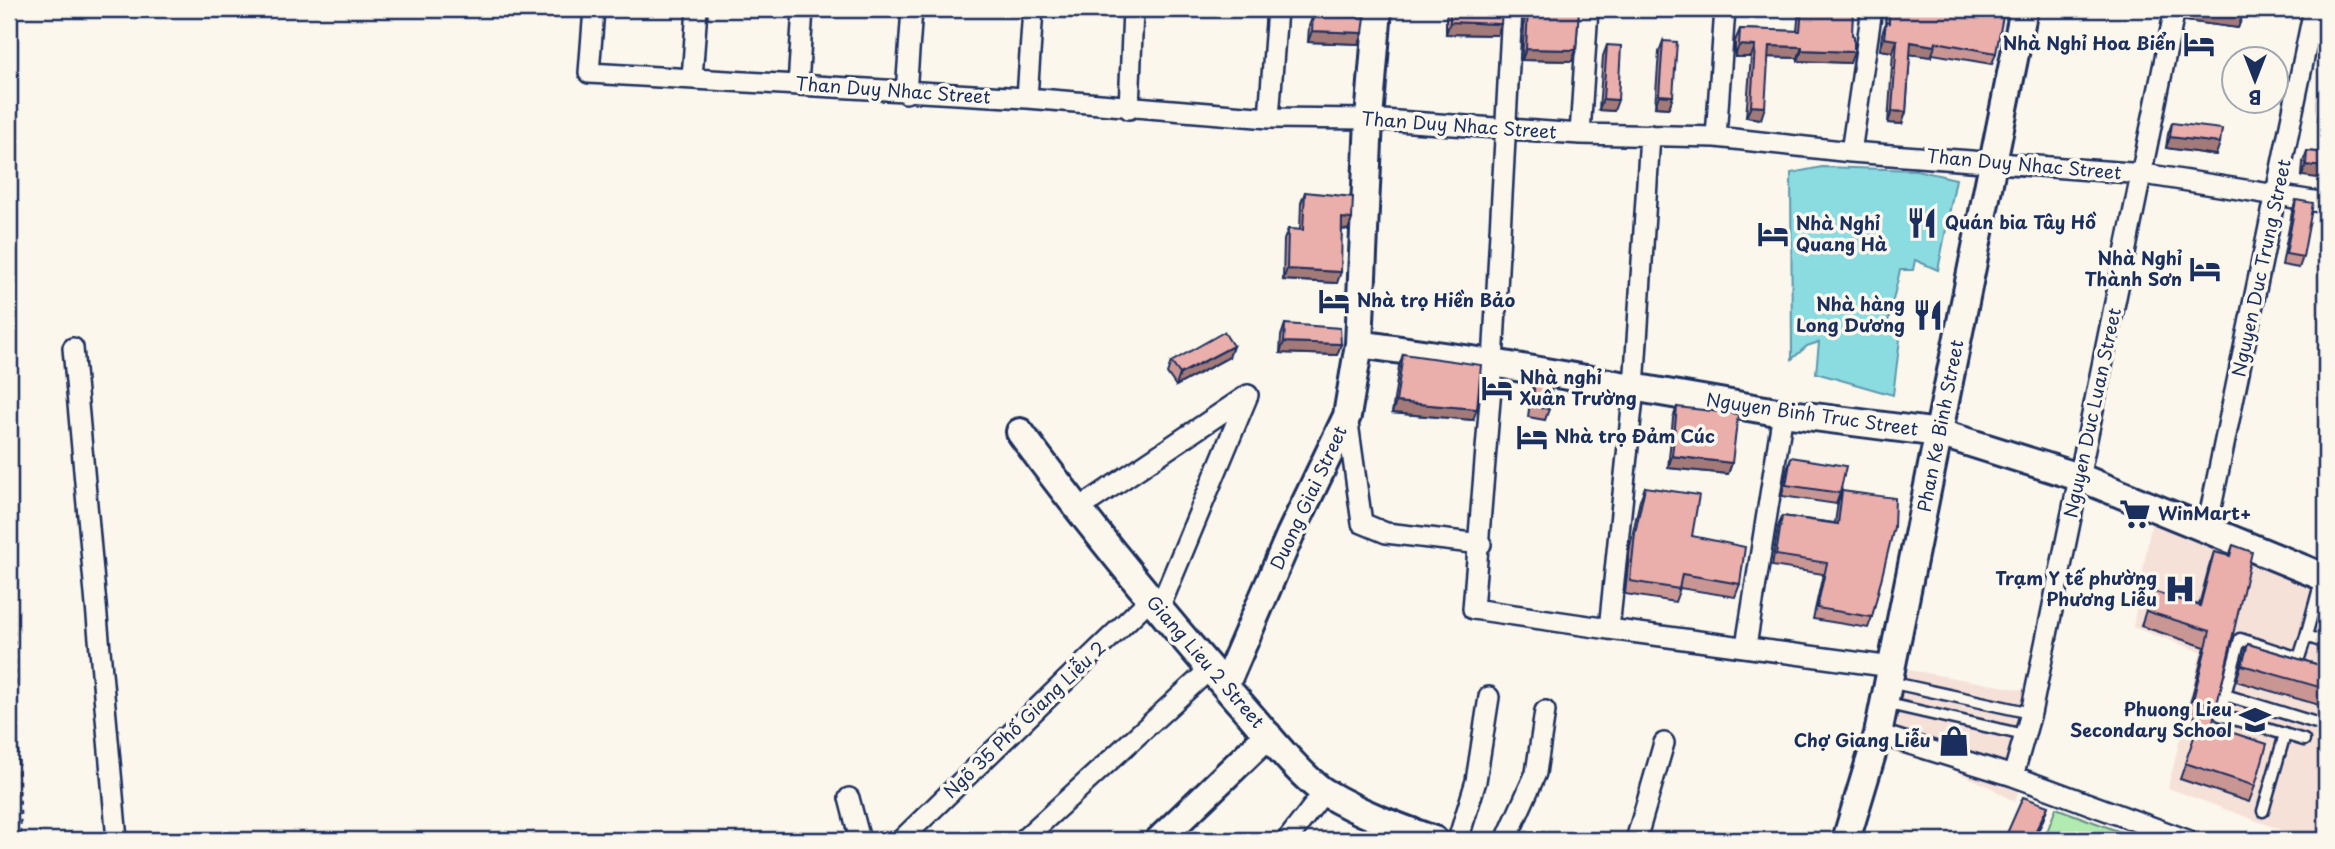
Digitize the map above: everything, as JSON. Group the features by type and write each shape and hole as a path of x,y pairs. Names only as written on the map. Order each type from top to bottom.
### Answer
{"street":[{"name":"Than Duy Nhac Street","path":"594,9 589,74 1027,98 1269,118 1369,119 1580,134 1716,137 1851,152 2144,174 2326,203"},
{"path":"692,78 697,9"},
{"path":"798,85 803,9"},
{"path":"906,93 912,9"},
{"path":"1027,98 1033,9"},
{"path":"1129,108 1133,9"},
{"path":"1269,118 1277,9"},
{"name":"Duong Giai Street","path":"1218,677 1290,535 1346,416 1359,344 1369,119 1378,9"},
{"path":"1512,9 1493,363 1481,544 1473,609 1746,646 1888,684"},
{"path":"1580,134 1588,9"},
{"path":"1716,137 1725,9"},
{"path":"1851,152 1872,9"},
{"name":"Phan Ke Binh Street","path":"1846,840 1878,734 2024,9"},
{"name":"Nguyen Duc Luan Street","path":"2013,776 2031,713 2144,174 2175,9"},
{"name":"Nguyen Duc Trung Street","path":"2207,527 2278,195 2314,9"},
{"path":"1609,629 1634,388 1650,135"},
{"name":"Nguyen Binh Truc Street","path":"1359,344 1493,363 1783,413 1939,433 2079,477 2207,527 2233,542 2324,578"},
{"path":"74,348 117,840"},
{"path":"1077,510 1248,395 1154,604"},
{"path":"1746,646 1783,413"},
{"path":"1346,416 1362,523 1386,533 1481,544"},
{"name":"Giang Lieu 2 Street","path":"1020,432 1077,510 1154,604 1268,735 1324,792 1394,833 1434,840"},
{"name":"Ngõ 35 Phố Giang Liễu 2","path":"901,840 1154,604"},
{"path":"1023,840 1218,677"},
{"path":"1458,840 1476,780 1489,697"},
{"path":"1506,840 1536,773 1545,711"},
{"path":"1878,734 2013,776 2187,840"},
{"path":"1159,840 1268,735"},
{"path":"1636,840 1664,743"},
{"path":"1287,840 1324,792"},
{"path":"849,798 860,840"}],"lane":[{"path":"2304,740 2220,715 2240,639 2299,658 2324,578"},
{"path":"2306,636 2326,643"},
{"path":"1888,684 2031,713"},
{"path":"1888,684 2024,735"},
{"path":"2225,695 2326,726"},
{"path":"2263,811 2285,734"}],"path":[{"path":"9,490 21,840"}],"shaded area":[{"name":"Phuong Lieu Secondary School","path":"2152,519 2326,579 2326,824 2318,840 2308,840 2168,788 2201,652 2133,627"},
{"name":"Chợ Giang Liễu","path":"1892,667 2047,694 2015,802 1950,769 1874,747"}],"green space":[{"path":"2056,808 2142,840 2044,840"}],"water":[{"path":"1822,167 1916,170 1956,179 1938,270 1915,260 1913,270 1900,270 1887,326 1901,331 1893,395 1816,373 1819,342 1807,346 1792,359 1791,173"}],"building":[{"path":"1450,9 1502,9 1501,24 1450,22"},
{"path":"1528,9 1579,9 1576,50 1526,49"},
{"path":"1802,9 1853,9 1854,52 1769,46 1765,107 1751,106 1755,46 1739,45 1740,29 1800,31"},
{"path":"1889,9 1970,9 2003,16 1996,53 1936,42 1935,46 1911,42 1906,112 1892,111 1897,40 1884,38 1886,22 1889,23"},
{"path":"2190,9 2243,9 2242,17"},
{"path":"1313,15 1365,17 1363,33 1312,31"},
{"path":"1663,41 1677,42 1673,96 1659,95"},
{"path":"1607,45 1621,46 1618,100 1603,99"},
{"path":"2326,75 2326,110 2322,109"},
{"path":"2172,123 2222,129 2220,143 2170,137"},
{"path":"2307,151 2326,153 2326,167 2306,165"},
{"path":"1305,192 1353,197 1352,219 1342,218 1341,272 1287,269 1288,229 1303,230"},
{"path":"2296,200 2313,203 2303,257 2286,254"},
{"path":"1285,324 1340,328 1341,344 1284,342"},
{"path":"1224,332 1233,346 1180,374 1171,362"},
{"path":"1403,354 1481,365 1477,409 1396,402"},
{"path":"1536,374 1553,377 1549,409 1532,406"},
{"path":"1677,407 1738,414 1732,463 1672,456"},
{"path":"1791,457 1846,466 1840,493 1786,485"},
{"path":"1645,487 1699,495 1692,536 1745,547 1740,584 1682,574 1679,589 1630,581 1635,533"},
{"path":"1842,491 1895,498 1894,527 1872,617 1817,608 1827,563 1776,555 1782,516 1838,524"},
{"path":"2233,545 2252,552 2212,726 2267,744 2255,786 2185,763 2206,703 2193,700 2210,631 2146,611 2152,591 2200,606 2214,552 2230,556"},
{"path":"2248,644 2326,667 2326,689 2242,665"},
{"path":"2023,797 2048,806 2031,840 2004,840"}],"place":[{"name":"Nhà Nghỉ Hoa Biển","path":"2199,44"},
{"name":"Quán bia Tây Hồ","path":"1922,223"},
{"name":"Nhà Nghỉ Quang Hà","path":"1773,234"},
{"name":"Nhà Nghỉ Thành Sơn","path":"2205,269"},
{"name":"Nhà trọ Hiền Bảo","path":"1334,301"},
{"name":"Nhà hàng Long Dương","path":"1928,315"},
{"name":"Nhà nghỉ Xuân Trường","path":"1497,388"},
{"name":"Nhà trọ Đảm Cúc","path":"1532,437"},
{"name":"WinMart+","path":"2135,514"},
{"name":"Trạm Y tế phường Phương Liễu","path":"2180,589"},
{"name":"Phuong Lieu Secondary School","path":"2255,720"},
{"name":"Chợ Giang Liễu","path":"1954,741"}]}
